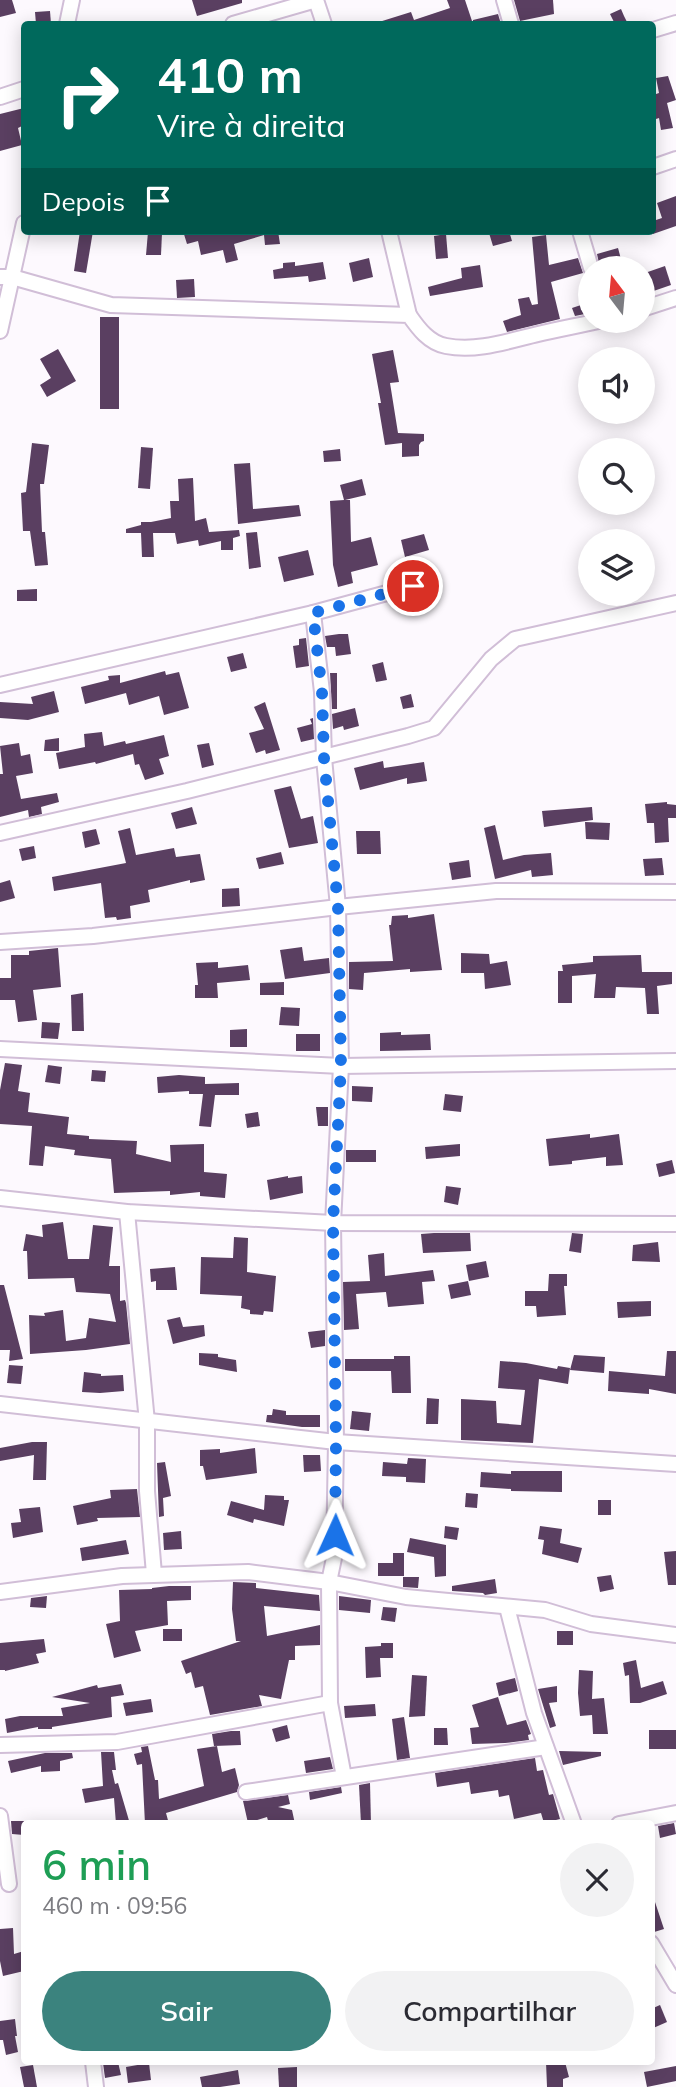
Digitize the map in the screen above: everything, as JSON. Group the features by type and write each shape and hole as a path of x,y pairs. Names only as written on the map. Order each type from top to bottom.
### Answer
{"street":[{"path":"68,21 72,0"},
{"path":"243,21 316,0 323,21"},
{"path":"504,0 510,21"},
{"path":"656,29 676,23"},
{"path":"0,96 21,90"},
{"path":"656,166 676,159"},
{"path":"0,331 6,277 21,232"},
{"path":"390,235 409,315 433,341 445,346 478,348 578,326"},
{"path":"581,235 588,256"},
{"path":"6,277 111,304 409,315"},
{"path":"655,305 676,298"},
{"path":"0,685 313,613 413,586"},
{"path":"0,833 324,758 434,728 491,659 515,639 676,603"},
{"path":"313,613 322,692 324,758 338,907 341,1066 333,1223 336,1442 334,1558 329,1582 330,1703 344,1777"},
{"path":"0,942 93,936 496,891 676,891"},
{"path":"0,1049 341,1066 676,1061"},
{"path":"0,1198 127,1212 333,1223 676,1224"},
{"path":"127,1212 147,1422 147,1491 154,1574"},
{"path":"0,1404 336,1442 676,1464"},
{"path":"0,1592 122,1576 248,1572 329,1582 406,1597 545,1610 591,1624 676,1635"},
{"path":"507,1607 534,1713 573,1820"},
{"path":"0,1745 117,1742 330,1703"},
{"path":"246,1792 547,1747"},
{"path":"640,1820 676,1813"},
{"path":"0,1816 5,1884"},
{"path":"655,1950 676,1985"},
{"path":"93,2065 96,2087"}],"building":[{"path":"0,0 12,0 16,13 0,17"},
{"path":"192,0 242,0 242,3 197,16"},
{"path":"447,0 465,0 472,21 382,21 411,12 414,20 450,8"},
{"path":"514,0 553,0 554,14 520,21"},
{"path":"621,9 627,21 614,21 610,14"},
{"path":"50,11 51,21 36,21 35,12"},
{"path":"498,14 500,21 473,21"},
{"path":"668,76 676,100 667,103 673,128 661,130 659,118 656,119 656,94 659,93 656,78"},
{"path":"21,109 21,126 18,128 21,145 0,151 0,114"},
{"path":"676,196 676,226 656,233 656,220 662,218 657,203"},
{"path":"79,235 92,235 86,273 74,271"},
{"path":"148,235 162,235 161,255 146,255"},
{"path":"184,235 264,235 234,244 238,260 226,263 223,250 201,255 198,241 187,244"},
{"path":"264,235 279,235 280,244 265,245"},
{"path":"446,235 448,258 436,259 434,236"},
{"path":"490,235 510,235 512,241 493,246"},
{"path":"546,235 549,265 578,258 578,274 551,282 560,319 507,332 503,321 521,315 518,299 529,297 532,305 538,304 532,237"},
{"path":"618,248 620,256 597,256"},
{"path":"369,258 373,277 353,282 349,263"},
{"path":"295,262 295,266 323,262 326,279 309,282 308,276 274,279 273,270 283,268 283,263"},
{"path":"480,265 483,287 430,296 428,287 462,278 461,268"},
{"path":"665,266 671,285 655,291 655,269"},
{"path":"194,279 195,297 177,298 176,280"},
{"path":"578,306 578,315 575,316 572,308"},
{"path":"100,317 119,317 119,409 100,409"},
{"path":"58,349 76,381 47,397 40,385 51,378 40,359"},
{"path":"393,350 399,382 390,383 398,433 424,434 424,441 419,445 419,456 402,457 402,443 385,445 372,354"},
{"path":"32,443 49,445 44,484 40,484 42,532 45,532 48,565 35,566 30,531 23,531 21,493 26,492"},
{"path":"141,447 153,448 150,489 138,488"},
{"path":"340,449 341,461 324,462 323,451"},
{"path":"250,463 253,509 299,505 301,516 238,524 234,464"},
{"path":"193,478 195,521 206,518 209,532 239,530 240,536 233,538 233,550 221,550 221,541 199,546 198,540 177,544 175,533 153,533 154,557 142,557 141,533 126,533 126,529 141,525 141,522 171,518 170,501 179,501 178,479"},
{"path":"362,479 366,495 345,500 350,500 351,542 371,537 378,565 351,572 353,583 338,587 333,565 330,501 344,500 340,485"},
{"path":"257,532 261,567 249,569 246,533"},
{"path":"424,534 429,550 405,557 401,540"},
{"path":"308,550 314,575 284,582 278,557"},
{"path":"37,589 37,601 17,601 17,590"},
{"path":"348,634 351,654 336,656 335,647 327,647 325,636"},
{"path":"306,638 309,666 296,668 293,646 299,645 299,639"},
{"path":"243,653 247,668 231,672 227,657"},
{"path":"383,662 387,680 376,682 372,665"},
{"path":"165,671 166,675 179,672 189,708 164,715 159,696 129,705 126,693 85,704 81,687 109,680 108,676 120,675 120,683"},
{"path":"330,673 337,673 337,709 332,709"},
{"path":"54,691 59,712 28,720 0,718 0,702 33,704 31,697"},
{"path":"411,694 414,707 403,709 400,697"},
{"path":"265,702 280,750 266,754 265,750 256,753 249,733 264,729 254,707"},
{"path":"355,708 359,726 344,730 343,726 333,729 332,714"},
{"path":"313,718 314,739 301,742 297,728 312,724 310,719"},
{"path":"102,732 104,746 164,735 169,756 159,759 164,774 145,780 139,764 135,765 133,754 96,764 95,762 59,769 56,753 85,747 84,734"},
{"path":"59,738 59,751 44,751 45,740"},
{"path":"19,743 21,756 30,754 33,773 16,776 21,799 57,793 59,802 41,807 42,814 29,817 28,810 0,817 0,774 3,774 0,746"},
{"path":"209,743 214,765 202,768 197,745"},
{"path":"383,761 384,768 424,762 427,781 407,784 407,778 360,790 354,768"},
{"path":"291,786 301,819 313,816 318,843 289,848 274,790"},
{"path":"667,802 676,805 676,818 668,818 669,842 655,843 654,823 647,823 645,804"},
{"path":"192,807 197,824 176,829 171,813"},
{"path":"592,807 593,820 544,827 542,811"},
{"path":"585,822 610,823 609,840 586,839"},
{"path":"495,825 503,860 551,853 553,875 532,877 531,870 495,879 484,828"},
{"path":"130,828 136,855 174,848 176,857 200,854 205,880 190,883 190,880 148,890 150,902 130,906 131,918 117,920 116,917 105,918 101,883 54,891 52,877 126,863 118,831"},
{"path":"96,829 100,844 85,848 82,832"},
{"path":"356,831 380,831 381,854 357,854"},
{"path":"34,846 36,858 22,861 19,849"},
{"path":"281,852 284,864 259,869 256,858"},
{"path":"662,858 664,875 645,876 643,859"},
{"path":"469,860 471,877 452,880 449,863"},
{"path":"10,880 15,898 0,902 0,883"},
{"path":"239,888 240,906 222,907 222,889"},
{"path":"434,914 442,970 410,972 410,969 364,973 363,990 349,989 349,962 393,961 389,925 392,916 408,915 408,918"},
{"path":"302,947 304,961 329,958 330,973 285,979 280,950"},
{"path":"58,948 61,987 33,990 37,1020 18,1022 15,1000 0,1000 0,978 11,978 11,955 29,955 29,951"},
{"path":"461,953 489,954 490,964 507,961 511,985 485,989 484,973 461,973"},
{"path":"641,955 642,972 672,972 672,984 657,986 659,1014 647,1014 645,988 616,987 615,998 594,998 596,974 572,976 572,1003 558,1003 558,971 563,971 562,965 593,962 593,956"},
{"path":"218,962 218,968 248,965 250,980 217,983 218,998 195,998 195,985 198,985 196,963"},
{"path":"284,982 284,995 260,995 260,983"},
{"path":"83,993 84,1031 72,1031 71,995"},
{"path":"281,1007 300,1008 299,1026 279,1025"},
{"path":"42,1022 60,1023 58,1039 41,1038"},
{"path":"247,1029 247,1047 230,1047 230,1030"},
{"path":"401,1032 401,1035 430,1034 431,1050 380,1051 380,1033"},
{"path":"296,1034 320,1034 320,1051 296,1051"},
{"path":"5,1063 22,1065 18,1091 30,1093 28,1112 69,1117 67,1134 89,1136 89,1139 137,1141 136,1154 171,1162 170,1145 204,1144 204,1172 227,1174 225,1198 200,1196 200,1192 170,1195 170,1191 114,1193 111,1159 74,1155 75,1150 45,1146 43,1166 29,1165 32,1126 0,1124 0,1090"},
{"path":"48,1065 62,1067 60,1084 45,1082"},
{"path":"92,1070 106,1071 105,1082 91,1081"},
{"path":"157,1077 205,1077 205,1084 239,1083 239,1095 215,1095 211,1127 199,1126 203,1094 189,1094 189,1091 158,1093"},
{"path":"352,1086 373,1087 372,1102 352,1101"},
{"path":"445,1094 463,1096 461,1112 443,1110"},
{"path":"316,1107 328,1107 328,1126 318,1126"},
{"path":"258,1112 260,1126 247,1128 245,1114"},
{"path":"590,1134 590,1138 619,1134 623,1165 606,1166 606,1157 549,1166 546,1139"},
{"path":"460,1144 460,1156 426,1159 425,1147"},
{"path":"346,1150 376,1150 376,1162 346,1162"},
{"path":"672,1160 675,1173 659,1177 656,1164"},
{"path":"302,1176 303,1193 270,1200 267,1180"},
{"path":"446,1186 461,1188 458,1205 444,1202"},
{"path":"63,1222 68,1259 89,1259 93,1225 113,1227 109,1266 120,1266 120,1301 125,1300 126,1303 130,1344 30,1354 29,1315 45,1316 44,1313 63,1310 66,1341 86,1338 89,1318 116,1322 110,1294 76,1292 74,1278 28,1279 27,1251 23,1251 26,1234 43,1237 42,1225"},
{"path":"470,1233 471,1251 423,1253 421,1234"},
{"path":"572,1233 583,1234 581,1253 569,1251"},
{"path":"234,1237 248,1238 247,1272 276,1276 273,1312 264,1311 263,1315 250,1314 250,1310 241,1308 242,1296 200,1294 201,1257 233,1258"},
{"path":"658,1242 660,1262 632,1261 633,1245"},
{"path":"384,1253 385,1276 433,1270 435,1281 422,1282 424,1304 388,1307 386,1292 356,1294 359,1329 344,1330 343,1282 370,1281 368,1255"},
{"path":"486,1261 489,1277 469,1281 466,1265"},
{"path":"175,1267 177,1290 156,1290 156,1281 151,1282 150,1269"},
{"path":"549,1274 567,1274 567,1286 564,1286 566,1315 537,1317 536,1306 525,1306 525,1291 548,1291"},
{"path":"468,1281 471,1295 451,1299 448,1285"},
{"path":"0,1285 4,1285 23,1359 9,1361 10,1350 0,1350"},
{"path":"651,1301 651,1316 618,1318 617,1302"},
{"path":"180,1317 183,1327 204,1325 205,1336 173,1344 167,1320"},
{"path":"325,1330 325,1346 311,1348 308,1332"},
{"path":"667,1351 676,1351 676,1394 649,1389 649,1394 608,1391 609,1371 665,1376"},
{"path":"199,1353 218,1354 218,1357 236,1360 237,1372 199,1365"},
{"path":"574,1355 605,1357 604,1373 570,1370"},
{"path":"394,1356 410,1356 411,1393 392,1393 391,1371 345,1371 345,1359 394,1359"},
{"path":"500,1361 557,1369 558,1366 570,1368 568,1384 539,1379 533,1443 461,1440 461,1399 496,1401 497,1423 521,1425 525,1390 498,1388"},
{"path":"9,1365 23,1366 21,1384 7,1383"},
{"path":"84,1372 101,1376 123,1375 124,1391 82,1392"},
{"path":"427,1398 439,1399 438,1424 426,1424"},
{"path":"273,1409 286,1411 286,1415 320,1415 320,1427 266,1422 267,1415 272,1415"},
{"path":"352,1411 371,1413 369,1431 350,1429"},
{"path":"47,1442 46,1480 33,1480 34,1455 0,1461 0,1448"},
{"path":"255,1448 257,1473 206,1480 203,1466 200,1466 200,1450 220,1449 220,1453"},
{"path":"303,1455 320,1455 321,1471 304,1472"},
{"path":"408,1458 426,1459 425,1483 406,1482 406,1477 382,1476 383,1462 407,1464"},
{"path":"165,1462 171,1496 163,1498 164,1516 159,1517 157,1463"},
{"path":"511,1471 562,1471 562,1492 511,1491 480,1487 481,1472 511,1474"},
{"path":"137,1489 140,1517 97,1518 98,1521 77,1525 73,1506 111,1498 110,1490"},
{"path":"466,1493 478,1494 477,1508 465,1507"},
{"path":"265,1495 284,1496 284,1500 289,1500 284,1526 254,1519 253,1523 227,1515 231,1501 264,1510"},
{"path":"598,1500 611,1500 611,1515 598,1515"},
{"path":"40,1507 43,1532 13,1538 11,1523 21,1522 19,1509"},
{"path":"445,1526 459,1528 457,1540 444,1538"},
{"path":"540,1526 562,1529 560,1543 582,1548 578,1563 542,1554 544,1540 538,1539"},
{"path":"181,1531 182,1549 164,1550 163,1533"},
{"path":"410,1538 446,1545 446,1576 435,1577 434,1557 407,1552"},
{"path":"126,1540 129,1554 82,1561 80,1548"},
{"path":"676,1551 676,1585 668,1585 664,1552"},
{"path":"393,1553 404,1553 404,1576 378,1576 378,1563 393,1563"},
{"path":"611,1575 614,1589 600,1592 597,1577"},
{"path":"403,1577 419,1577 418,1588 403,1587"},
{"path":"495,1579 497,1593 485,1595 452,1591 452,1586"},
{"path":"233,1582 256,1583 256,1588 319,1595 320,1611 264,1606 267,1636 320,1625 320,1645 295,1646 295,1660 289,1660 281,1699 259,1695 262,1706 210,1715 203,1686 195,1688 191,1672 186,1674 181,1661 241,1641 236,1641 232,1609"},
{"path":"191,1586 191,1600 167,1601 168,1625 135,1631 141,1651 114,1658 106,1624 120,1621 119,1590"},
{"path":"47,1596 46,1608 30,1607 31,1598"},
{"path":"339,1596 371,1600 370,1613 339,1610"},
{"path":"383,1607 397,1608 395,1622 381,1620"},
{"path":"163,1629 182,1629 182,1641 163,1641"},
{"path":"557,1631 573,1631 573,1645 557,1645"},
{"path":"44,1639 46,1652 36,1654 39,1663 0,1670 0,1643"},
{"path":"381,1643 393,1643 393,1658 380,1658 381,1677 366,1678 365,1647 381,1646"},
{"path":"636,1660 641,1688 663,1681 667,1694 640,1703 630,1703 629,1675 625,1676 623,1663"},
{"path":"579,1670 593,1671 592,1699 604,1698 608,1734 593,1734 592,1715 580,1716"},
{"path":"412,1675 427,1676 425,1716 409,1717"},
{"path":"515,1678 518,1691 499,1696 496,1683"},
{"path":"121,1684 124,1695 111,1697 112,1717 52,1729 38,1727 7,1733 5,1719 20,1716 63,1716 61,1708 90,1703 52,1697 97,1685 98,1688"},
{"path":"557,1686 557,1702 549,1703 556,1726 550,1728 538,1689"},
{"path":"498,1697 507,1725 526,1720 531,1734 528,1735 529,1740 472,1744 470,1728 479,1727 472,1705"},
{"path":"151,1699 153,1712 126,1716 123,1703"},
{"path":"375,1704 376,1716 345,1718 344,1706"},
{"path":"404,1717 410,1758 397,1760 392,1719"},
{"path":"287,1725 290,1738 276,1742 272,1729"},
{"path":"434,1728 447,1728 448,1745 434,1745"},
{"path":"649,1730 676,1730 676,1749 649,1749"},
{"path":"240,1731 241,1745 214,1746 212,1734"},
{"path":"148,1746 155,1780 158,1780 159,1799 204,1786 197,1749 217,1746 222,1772 235,1768 239,1785 237,1792 166,1813 168,1820 145,1820 142,1764 137,1765 134,1754 142,1752 141,1747"},
{"path":"559,1751 601,1752 601,1756 563,1765"},
{"path":"101,1752 114,1752 116,1770 112,1770 115,1784 118,1783 129,1820 116,1820 114,1798 85,1803 82,1789 103,1786"},
{"path":"45,1753 72,1753 73,1758 60,1761 60,1771 41,1772 41,1766 11,1773 8,1761"},
{"path":"330,1757 333,1769 306,1773 304,1761"},
{"path":"535,1758 537,1771 543,1770 549,1795 553,1794 560,1819 543,1820 541,1813 514,1819 509,1795 499,1797 498,1790 471,1794 469,1782 437,1787 435,1773"},
{"path":"370,1783 371,1820 361,1820 359,1785"},
{"path":"341,1787 342,1793 310,1800 309,1792"},
{"path":"288,1795 290,1804 278,1807 292,1810 294,1820 268,1820 267,1817 247,1820 243,1801"},
{"path":"11,1821 21,1821 21,1835 12,1834"},
{"path":"674,1823 676,1834 660,1838 658,1826"},
{"path":"655,1902 664,1929 655,1932"},
{"path":"13,1928 14,1954 21,1952 21,1972 3,1976 0,1929"},
{"path":"660,2005 667,2022 655,2027 655,2007"},
{"path":"15,2019 18,2052 6,2055 3,2040 0,2040 0,2021"},
{"path":"33,2065 37,2087 24,2087 20,2067"},
{"path":"103,2065 119,2065 121,2075 105,2078"},
{"path":"149,2065 151,2080 128,2083 126,2067"},
{"path":"546,2065 566,2065 569,2077 563,2079 563,2087 547,2087"},
{"path":"676,2066 676,2081 647,2087 644,2072"},
{"path":"297,2067 297,2087 279,2087 278,2068"},
{"path":"238,2070 240,2084 202,2087 200,2077"}],"route":[{"path":"335,1535 333,1223 341,1066 338,907 324,758 322,692 313,613 413,586"}]}
